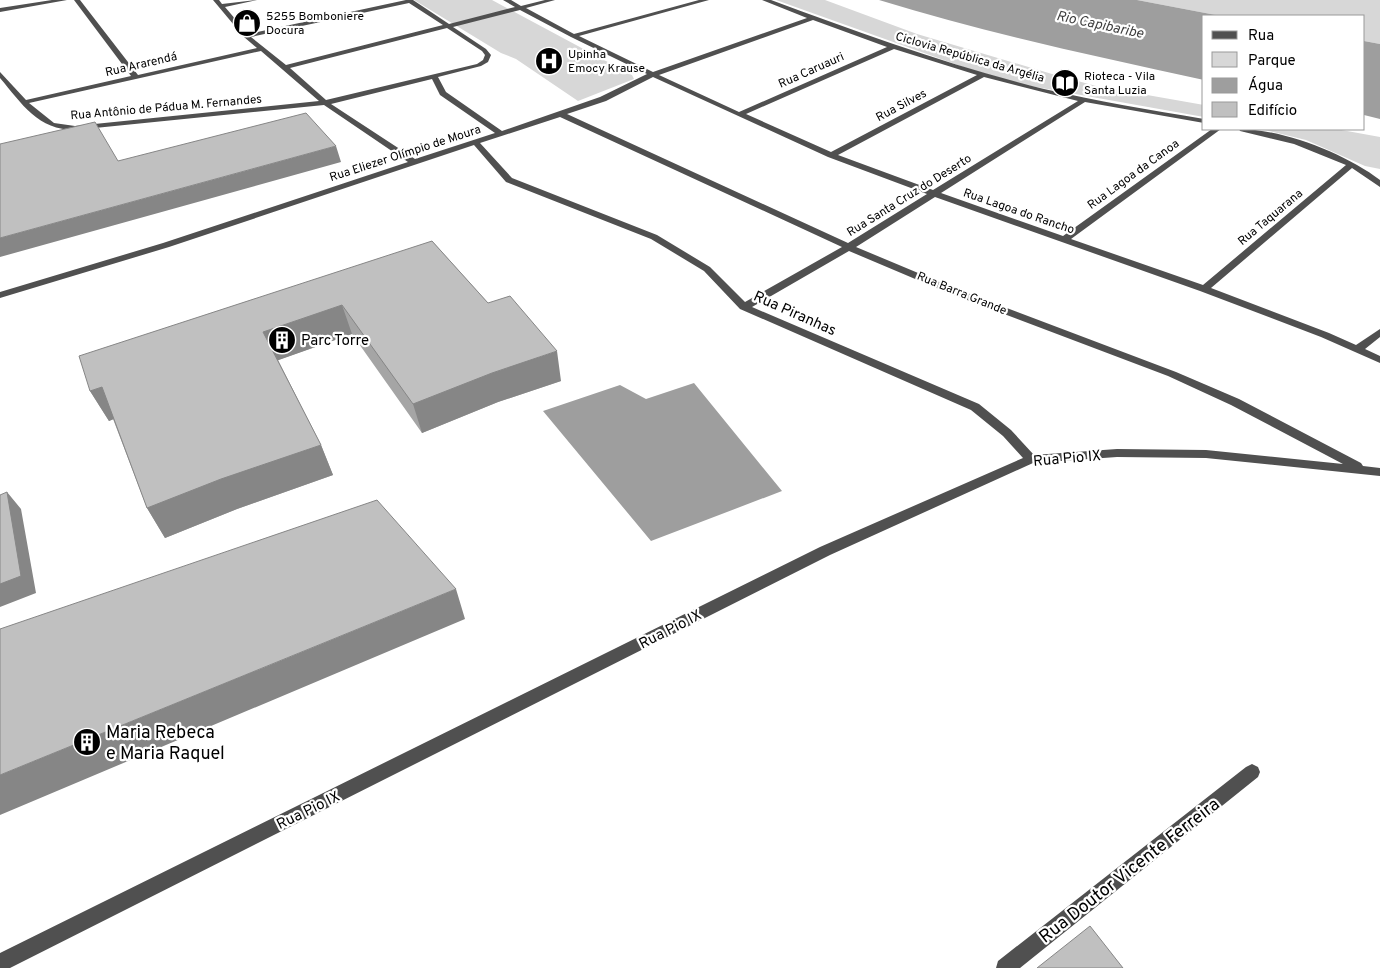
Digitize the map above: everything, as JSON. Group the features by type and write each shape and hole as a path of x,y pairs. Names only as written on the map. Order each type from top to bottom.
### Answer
{"street":[{"path":"0,10 64,0"},
{"path":"77,0 135,76"},
{"path":"218,3 254,0"},
{"name":"Rua Lagoa do Rancho","path":"506,0 572,36 831,155 935,194 1204,289 1325,335 1380,360"},
{"path":"285,67 552,0"},
{"path":"572,36 706,0"},
{"name":"Ciclovia República da Argélia","path":"765,0 892,47 982,75 1084,100 1202,121"},
{"path":"246,36 410,1 447,26"},
{"path":"218,3 246,36 285,67 325,103 416,163"},
{"name":"Rua Eliezer Olímpio de Moura","path":"0,295 166,245 476,143 603,99 654,74 812,18"},
{"name":"Rua Antônio de Pádua M. Fernandes","path":"0,74 25,102 48,123 62,128 325,103 479,65 488,58 484,50 447,26"},
{"name":"Rua Caruauri","path":"740,114 892,47"},
{"name":"Rua Ararendá","path":"25,102 261,49"},
{"name":"Rua Silves","path":"831,155 982,75"},
{"path":"434,76 443,93 501,134"},
{"name":"Rua Santa Cruz do Deserto","path":"744,307 849,247 1084,100"},
{"name":"Rua Barra Grande","path":"560,114 849,247 950,290 1172,374 1235,402 1364,470"},
{"name":"Rua Lagoa da Canoa","path":"1064,240 1216,130"},
{"path":"1247,130 1301,144 1352,164 1380,184"},
{"name":"Rua Piranhas","path":"476,143 509,180 654,237 707,269 744,307 975,407 1007,433 1031,459"},
{"name":"Rua Taquarana","path":"1204,289 1352,164"},
{"path":"1358,349 1380,332"},
{"name":"Rua Pio IX","path":"0,963 826,551 1031,459 1117,453 1206,454 1380,472"},
{"name":"Rua Doutor Vicente Ferreira","path":"1006,968 1252,772"}],"green space":[{"path":"414,0 492,0 632,75 634,79 578,101 516,59 501,53"},
{"path":"776,0 825,0 917,34 1052,74 1096,86 1202,105 1202,117 1025,85 966,68"},
{"path":"1137,0 1380,0 1380,44 1365,41 1365,15 1216,15"},
{"path":"1265,130 1342,130 1380,137 1380,169 1365,166 1306,140"}],"water":[{"name":"Rio Capibaribe","path":"879,0 1137,0 1216,15 1202,15 1202,80 1081,53"},
{"path":"1365,41 1380,44 1380,119 1365,115"},
{"path":"694,383 782,491 651,541 543,411 620,385 646,399"}],"building":[{"path":"306,113 336,146 0,238 0,144 95,122 118,161"},
{"path":"432,241 488,303 510,296 557,351 492,373 413,404 342,305 263,332 321,445 221,479 147,508 102,387 90,391 79,356"},
{"path":"7,492 21,576 0,584 0,495"},
{"name":"Maria Rebeca e Maria Raquel","path":"377,500 456,589 0,775 0,629"},
{"path":"1090,926 1123,968 1037,968"}],"place":[{"name":"5255 Bomboniere Docura","path":"247,23"},
{"name":"Upinha Emocy Krause","path":"549,61"},
{"name":"Rioteca - Vila Santa Luzia","path":"1065,83"},
{"name":"Parc Torre","path":"282,340"},
{"name":"Maria Rebeca e Maria Raquel","path":"87,742"}]}
